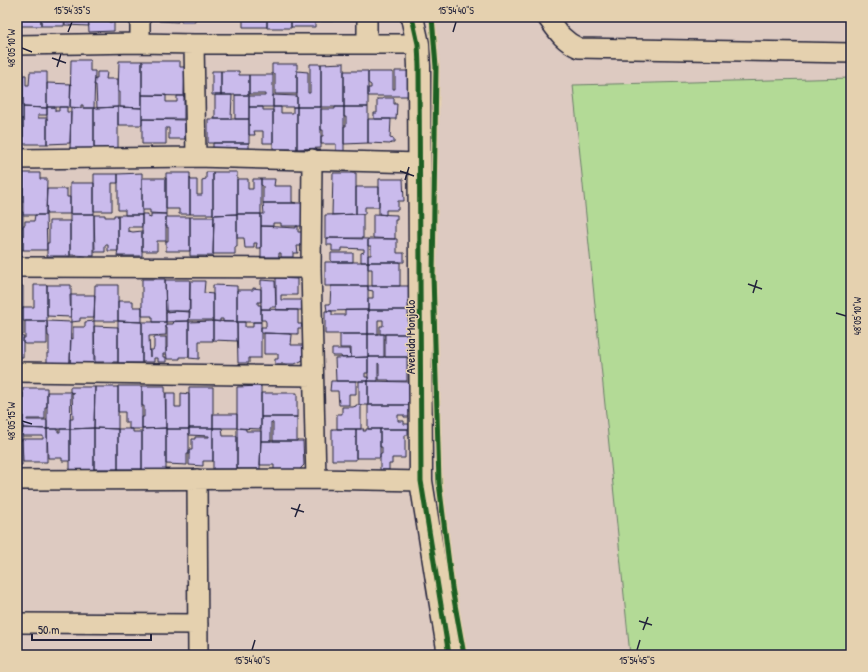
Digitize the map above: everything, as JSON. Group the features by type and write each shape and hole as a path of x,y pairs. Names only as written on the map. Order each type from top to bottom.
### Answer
{"street":[{"path":"140,17 140,43"},
{"path":"367,17 367,44"},
{"name":"Avenida Monjolo","path":"412,17 418,44 419,66 421,481 449,655"},
{"path":"547,17 561,37 568,43 579,48 851,53"},
{"path":"17,45 140,43 418,44"},
{"path":"194,44 196,157"},
{"path":"17,159 196,157 420,163"},
{"path":"312,159 311,268 316,479"},
{"path":"17,267 311,268"},
{"path":"17,372 313,376"},
{"path":"197,479 198,655"},
{"path":"17,480 316,479 421,481"},
{"path":"17,623 198,624"}],"green space":[{"path":"851,78 851,655 630,655 573,85"}],"building":[{"path":"17,17 41,17 41,26 17,26"},
{"path":"41,17 65,17 64,26 41,26"},
{"path":"65,17 88,17 89,26 65,25"},
{"path":"88,17 109,17 109,22 114,22 114,31 89,32"},
{"path":"159,17 178,17 178,22 159,21"},
{"path":"181,17 195,17 195,22 181,22"},
{"path":"243,17 267,17 267,27 243,27"},
{"path":"267,17 291,17 291,28 267,28"},
{"path":"291,17 315,17 315,27 291,27"},
{"path":"315,17 333,17 333,21 315,21"},
{"path":"71,60 90,60 90,71 95,71 94,108 83,108 83,105 81,105 81,108 70,107"},
{"path":"119,61 142,61 142,108 120,107 120,92 118,92"},
{"path":"142,61 180,61 180,67 185,67 184,96 142,95"},
{"path":"344,63 344,107 321,107 321,64"},
{"path":"272,64 297,64 297,94 275,94 275,74 272,74"},
{"path":"310,64 321,64 321,107 297,107 297,71 308,72 308,93 310,93"},
{"path":"23,71 23,95 17,95 17,72"},
{"path":"212,71 221,71 221,95 212,95"},
{"path":"221,71 239,71 239,75 249,75 249,95 221,95"},
{"path":"344,71 368,71 368,107 344,107"},
{"path":"395,71 411,71 412,96 368,96 368,88 371,88 371,85 368,83 368,72 393,72 393,89 395,89"},
{"path":"30,72 47,72 47,108 23,107 23,75 26,75 26,85 29,85"},
{"path":"97,72 107,72 106,79 118,79 118,107 97,108 96,85 94,85 95,79 97,79"},
{"path":"249,75 273,75 273,107 249,107 249,96 265,96 265,94 249,94"},
{"path":"47,83 71,84 70,107 47,107"},
{"path":"17,95 23,95 23,119 17,119"},
{"path":"142,95 166,95 166,102 177,102 177,96 184,96 184,119 142,119"},
{"path":"215,95 232,95 231,119 214,119"},
{"path":"235,95 249,95 249,119 235,119"},
{"path":"273,95 297,96 297,107 273,107"},
{"path":"394,98 394,104 397,104 396,119 374,119 374,113 377,113 377,99"},
{"path":"23,107 47,108 47,115 38,115 38,118 47,118 47,144 23,144"},
{"path":"47,107 55,107 55,111 59,111 59,107 67,107 67,112 71,112 70,143 47,144"},
{"path":"118,107 142,108 142,125 118,125"},
{"path":"118,107 118,150 94,150 94,108"},
{"path":"249,107 263,107 263,110 273,110 273,143 263,143 263,131 254,131 255,135 249,135"},
{"path":"273,107 281,107 281,113 293,113 293,107 297,107 297,149 273,149"},
{"path":"297,107 321,107 321,148 297,149"},
{"path":"335,107 344,107 344,151 336,151 336,144 321,144 323,130 321,130 321,109 335,109"},
{"path":"344,107 368,107 368,143 344,144 344,126 346,126 346,117 344,117"},
{"path":"71,108 94,108 94,150 70,150"},
{"path":"17,119 23,119 23,149 17,149"},
{"path":"142,119 185,120 185,139 169,139 169,128 166,128 166,144 142,144"},
{"path":"208,119 249,119 249,143 208,143"},
{"path":"368,119 391,119 390,138 394,139 394,143 368,143"},
{"path":"213,143 249,143 249,150 213,150"},
{"path":"17,172 23,173 23,202 17,202"},
{"path":"206,172 213,172 213,214 190,214 190,178 191,180 197,180 197,195 202,195 202,180 206,179"},
{"path":"213,172 237,172 237,214 213,215"},
{"path":"23,173 40,173 40,179 47,179 46,215 23,215"},
{"path":"142,173 142,215 125,215 125,210 118,210 118,174"},
{"path":"166,173 190,173 190,214 179,214 179,209 166,209"},
{"path":"333,173 356,173 356,214 332,215"},
{"path":"94,174 118,174 118,183 112,183 112,211 94,211"},
{"path":"142,178 166,178 166,214 150,213 150,210 142,210"},
{"path":"237,179 248,179 248,189 253,189 253,179 261,179 261,214 237,214"},
{"path":"261,179 275,179 274,186 292,186 292,202 296,203 263,203 263,186 261,185"},
{"path":"379,179 403,179 404,201 398,201 398,210 386,210 386,215 379,214"},
{"path":"70,183 94,183 94,214 70,214"},
{"path":"356,187 379,187 379,207 365,207 365,214 356,214"},
{"path":"47,189 67,189 67,197 70,197 70,214 46,214"},
{"path":"17,202 19,212 23,212 23,227 17,226"},
{"path":"263,203 302,203 303,226 281,226 281,223 273,223 273,226 261,226 261,214 264,214"},
{"path":"70,214 94,214 94,256 70,255"},
{"path":"142,214 148,214 148,217 151,218 151,214 166,214 166,241 157,241 157,251 142,251"},
{"path":"237,214 237,247 235,247 235,254 213,254 214,215"},
{"path":"237,214 261,214 261,248 256,248 257,243 254,243 254,248 245,248 244,238 237,238"},
{"path":"363,214 363,238 325,238 325,215"},
{"path":"373,214 397,215 397,220 395,220 395,239 373,238"},
{"path":"35,215 46,215 47,250 23,250 23,225 25,225 25,221 34,221"},
{"path":"94,215 114,217 114,215 118,215 118,251 108,251 108,245 105,245 105,252 95,252"},
{"path":"118,215 142,215 142,227 128,227 128,231 142,231 142,256 117,256"},
{"path":"166,217 190,217 190,251 166,251 168,227 166,227"},
{"path":"190,217 214,217 213,256 190,256"},
{"path":"49,221 70,221 70,256 47,256 47,243 49,243"},
{"path":"17,226 23,227 23,250 17,250"},
{"path":"261,226 296,228 296,226 298,226 298,232 303,232 303,246 297,246 298,253 293,253 293,257 281,257 281,253 279,253 279,257 261,257"},
{"path":"327,238 368,239 368,262 361,262 361,253 364,252 364,249 342,248 342,251 332,251 332,245 327,245"},
{"path":"368,239 397,239 397,253 404,253 404,262 368,262 368,255 371,255 371,246 368,246"},
{"path":"331,253 353,253 353,262 332,262"},
{"path":"325,262 368,262 368,286 325,286"},
{"path":"368,262 400,262 400,286 372,286 372,269 368,269"},
{"path":"276,278 297,279 297,295 281,295 281,300 302,300 302,310 276,310"},
{"path":"142,279 165,279 166,322 153,322 152,316 142,316"},
{"path":"165,280 190,280 190,311 166,311"},
{"path":"261,280 275,281 276,307 261,309"},
{"path":"190,281 205,281 204,293 213,294 213,320 189,320"},
{"path":"34,285 47,285 47,321 23,321 23,307 34,307"},
{"path":"47,285 71,285 71,317 47,316"},
{"path":"95,285 118,285 118,321 94,321"},
{"path":"213,285 237,286 237,322 223,322 223,319 220,319 220,322 213,321"},
{"path":"17,286 23,286 23,309 17,309"},
{"path":"331,286 368,286 368,310 327,311 326,304 330,304"},
{"path":"368,286 409,286 409,310 368,310 368,298 373,298 373,291 368,290"},
{"path":"253,288 261,289 261,302 258,302 258,305 261,305 261,322 237,322 237,290 253,290"},
{"path":"70,295 95,295 94,318 80,318 80,321 71,322"},
{"path":"118,301 133,301 133,307 142,307 142,322 118,321"},
{"path":"17,309 23,309 23,335 17,335"},
{"path":"261,309 298,310 298,324 302,324 301,328 298,328 298,334 261,333 261,327 266,327 266,322 265,320 261,320"},
{"path":"345,310 368,310 368,334 325,334 325,311 332,311 332,315 345,315"},
{"path":"368,310 411,310 409,334 380,334 380,326 383,326 383,320 378,320 378,334 368,334"},
{"path":"166,312 190,312 189,321 166,322"},
{"path":"25,321 47,321 47,344 23,343 23,338 25,338"},
{"path":"47,321 71,322 70,363 47,363 47,353 49,353 49,336"},
{"path":"94,321 95,363 70,363 73,327 85,327 85,322"},
{"path":"118,321 142,322 142,363 118,363"},
{"path":"174,321 189,321 189,357 167,359 166,324 173,324"},
{"path":"213,321 237,322 237,341 213,340"},
{"path":"213,321 213,341 199,341 199,359 189,358 189,322"},
{"path":"142,322 166,322 166,335 149,336 150,357 150,350 153,350 154,348 154,337 166,337 166,354 163,354 163,357 166,357 166,362 158,362 158,358 154,358 154,362 142,362"},
{"path":"237,322 245,322 245,327 253,327 253,322 261,322 261,358 249,358 249,363 238,363"},
{"path":"94,326 118,327 118,362 94,362"},
{"path":"264,333 292,335 291,345 303,345 303,360 295,364 275,364 275,359 278,359 278,354 264,354"},
{"path":"340,334 368,334 368,357 342,358 341,356 332,356 332,349 350,349 351,357 351,348 340,348"},
{"path":"368,334 384,334 384,357 368,357"},
{"path":"385,334 411,334 411,357 385,357"},
{"path":"17,336 23,336 23,357 17,357"},
{"path":"368,357 407,357 407,381 379,380 378,363 378,381 368,381"},
{"path":"368,357 368,373 365,373 365,377 368,377 368,381 336,381 335,358"},
{"path":"331,381 356,381 356,394 349,394 349,405 339,405 338,391 330,391"},
{"path":"359,381 368,381 368,405 359,405"},
{"path":"368,381 410,382 410,405 368,405"},
{"path":"118,386 142,386 142,429 129,429 129,422 125,422 125,412 118,412"},
{"path":"142,386 165,386 166,428 142,429 144,406 142,406"},
{"path":"261,386 261,429 237,428 237,387"},
{"path":"70,387 95,387 94,428 70,429 70,419 73,419 72,393 74,393 70,392"},
{"path":"95,387 118,387 118,429 94,428"},
{"path":"189,387 213,387 213,428 189,428"},
{"path":"23,388 47,388 47,407 45,407 45,419 27,420 47,420 47,429 23,428"},
{"path":"47,392 71,392 70,429 47,429"},
{"path":"17,393 23,393 23,417 17,417"},
{"path":"166,393 175,393 175,407 181,407 181,393 189,394 189,429 166,429"},
{"path":"261,393 297,393 297,417 261,417"},
{"path":"356,405 361,405 361,429 337,429 337,414 342,414 342,407 353,407"},
{"path":"368,405 409,405 410,417 398,415 398,421 404,421 404,424 409,424 409,429 368,429"},
{"path":"213,414 237,414 237,428 213,428"},
{"path":"17,417 23,417 22,440 17,440"},
{"path":"261,417 297,417 297,441 273,441 273,423 271,422 271,441 261,441"},
{"path":"23,428 47,429 47,462 23,462 22,439 43,439 43,436 22,436"},
{"path":"94,428 118,429 118,469 94,469"},
{"path":"94,428 94,472 70,472 70,429"},
{"path":"166,428 166,471 142,471 142,429"},
{"path":"189,428 213,428 213,461 203,461 203,466 189,465 189,450 192,450 192,439 195,439 195,437 209,436 189,435"},
{"path":"213,428 222,428 223,436 237,436 237,469 213,469"},
{"path":"237,428 246,429 246,431 261,431 260,469 237,469"},
{"path":"47,429 58,429 58,432 60,432 60,429 70,429 70,461 62,461 62,458 48,458"},
{"path":"118,429 133,429 133,432 142,432 142,469 118,469"},
{"path":"166,429 189,429 189,454 187,454 187,465 166,464"},
{"path":"332,429 356,429 356,460 332,460"},
{"path":"356,429 364,429 363,431 366,431 366,429 380,429 380,458 356,458"},
{"path":"380,429 408,429 408,435 405,435 405,458 392,458 392,464 389,464 389,470 380,470 380,454 382,454 382,447 380,447"},
{"path":"17,440 22,440 22,465 17,465"},
{"path":"261,441 303,441 304,465 297,472 274,471 274,465 260,465"}],"cycle path":[{"path":"412,17 418,44 419,66 421,481 449,655"},
{"path":"432,17 436,67 433,275 439,483 452,588 464,655"}]}
